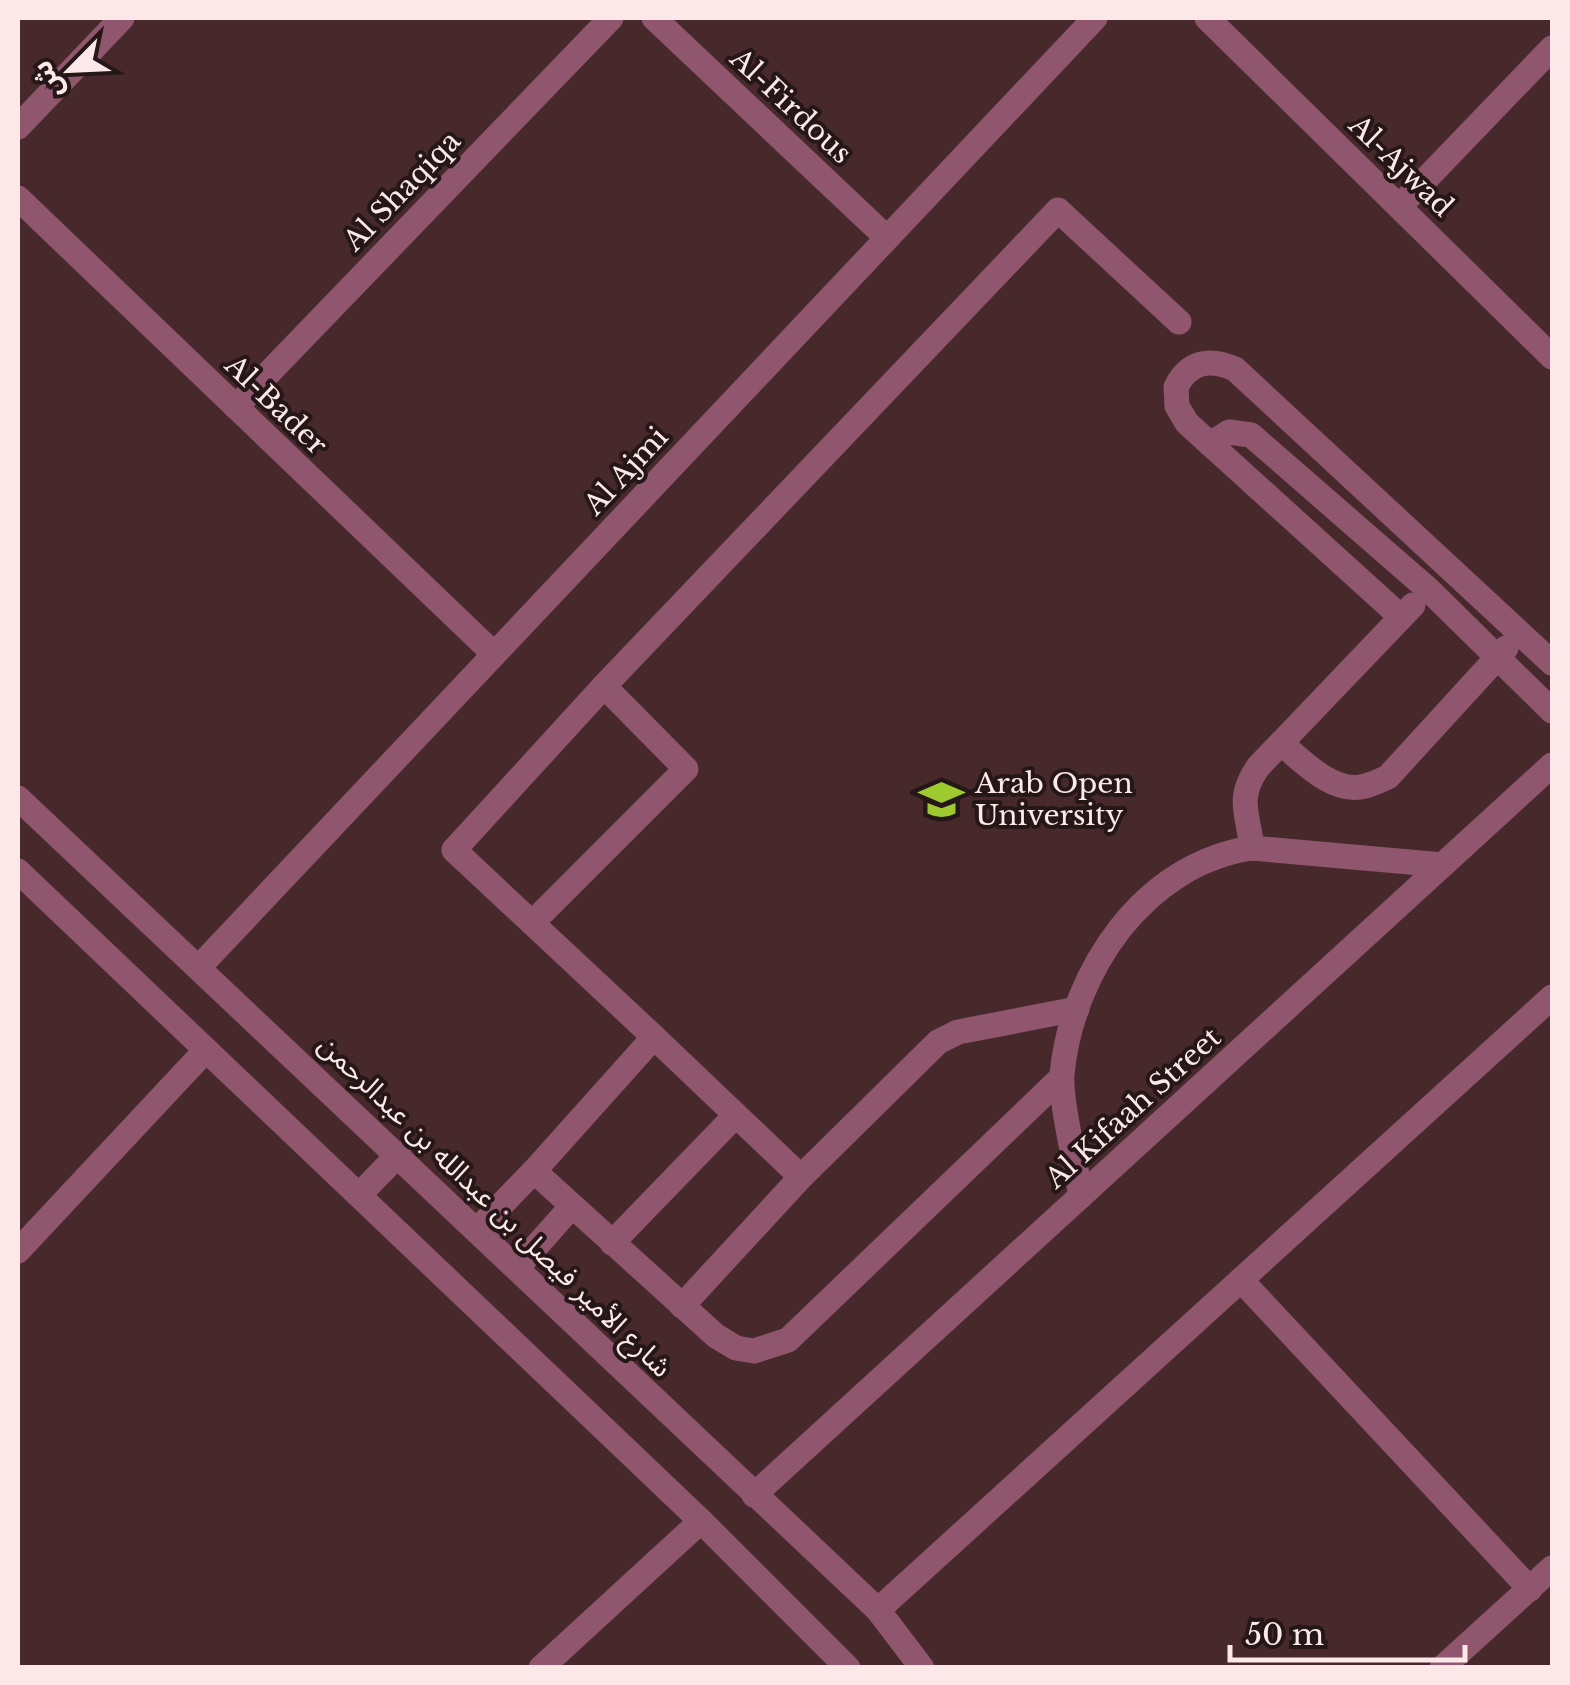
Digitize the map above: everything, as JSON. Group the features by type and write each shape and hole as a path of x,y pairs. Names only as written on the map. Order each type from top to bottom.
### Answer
{"street":[{"path":"18,126 122,18"},
{"name":"Al Shaqiqa","path":"236,407 611,18"},
{"name":"Al-Firdous","path":"654,18 887,238"},
{"name":"Al Ajmi","path":"200,966 1095,18"},
{"name":"Al-Ajwad","path":"1207,18 1552,357"},
{"path":"1400,206 1552,48"},
{"name":"Al-Bader","path":"18,198 494,654"},
{"path":"801,1178 454,850 604,686 1058,210 1180,322"},
{"path":"1402,617 1186,423 1177,406 1176,387 1190,368 1218,361 1235,370 1552,663"},
{"path":"1210,444 1229,432 1252,435 1429,590 1552,710"},
{"path":"1319,544 1345,516"},
{"path":"1252,848 1243,798 1246,783 1429,590"},
{"path":"1281,743 1313,770 1342,785 1362,788 1388,777 1520,634"},
{"path":"532,923 686,770 604,686"},
{"name":"Al Kifaah Street","path":"754,1496 1552,765"},
{"name":"شارع الأمير فيصل بن عبدالله بن عبدالرحمن","path":"18,798 878,1610 922,1668"},
{"path":"1081,1196 1062,1078 1077,1010 1092,970 1133,912 1206,859 1252,848 1443,865"},
{"path":"18,870 701,1520 833,1662"},
{"path":"878,1610 1552,997"},
{"path":"682,1306 801,1178 938,1042 958,1032 1077,1010"},
{"path":"477,1230 654,1037"},
{"path":"18,1252 206,1050"},
{"path":"534,1171 716,1336 736,1348 769,1349 788,1340 1062,1078"},
{"path":"612,1242 734,1117"},
{"path":"358,1195 398,1154"},
{"path":"517,1268 572,1206"},
{"path":"1241,1280 1530,1588"},
{"path":"541,1668 701,1520"},
{"path":"1442,1668 1552,1568"}],"place":[{"name":"Arab Open University","path":"942,799"}]}
